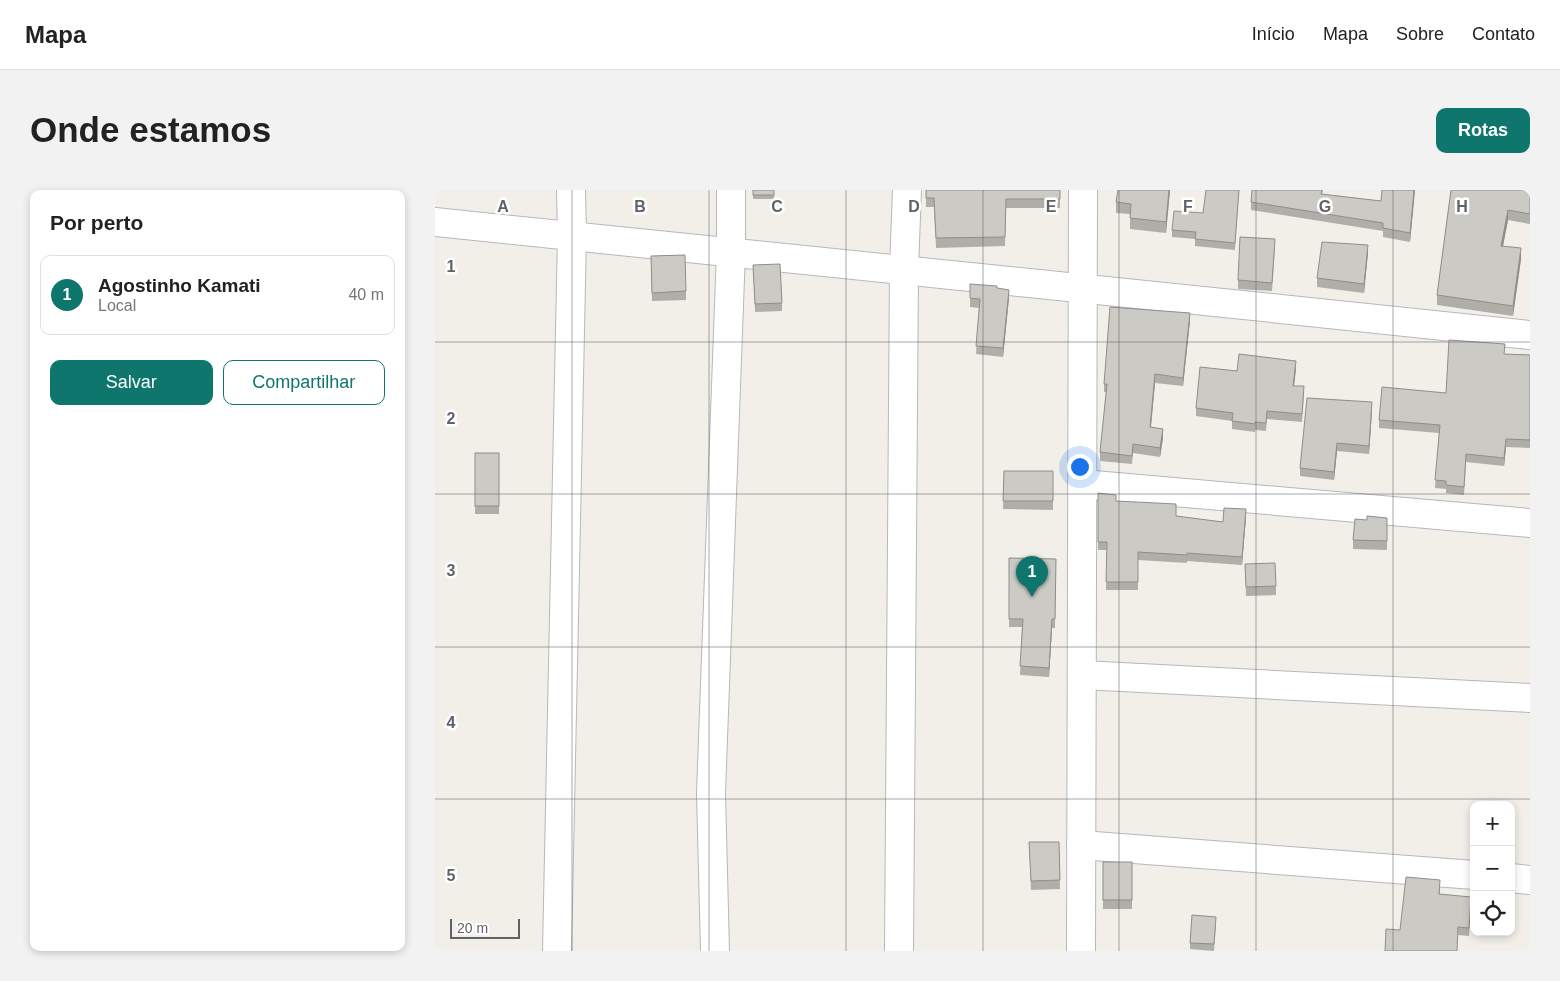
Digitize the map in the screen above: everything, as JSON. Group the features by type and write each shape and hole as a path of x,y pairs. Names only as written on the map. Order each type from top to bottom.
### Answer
{"street":[{"path":"557,951 572,236 571,190"},
{"path":"715,951 711,793 731,252 731,190"},
{"path":"899,951 904,269 907,190"},
{"path":"1081,951 1083,190"},
{"path":"435,222 1530,335"},
{"path":"1082,484 1530,523"},
{"path":"1082,675 1530,698"},
{"path":"1081,845 1470,875"},
{"path":"1515,878 1530,880"}],"building":[{"path":"753,190 774,190 774,195 753,195"},
{"path":"926,190 1060,190 1060,199 1006,199 1005,237 936,238 934,198 926,198"},
{"path":"1118,190 1169,190 1166,222 1130,218 1131,204 1116,202"},
{"path":"1206,190 1239,190 1235,243 1195,239 1196,232 1172,230 1174,211 1203,213"},
{"path":"1252,190 1322,190 1321,194 1381,201 1382,190 1414,190 1410,233 1383,228 1383,223 1251,202"},
{"path":"1451,190 1530,190 1530,214 1508,210 1501,246 1521,248 1513,306 1437,295"},
{"path":"1240,237 1275,239 1272,283 1238,280"},
{"path":"1322,242 1368,245 1364,284 1317,278"},
{"path":"685,255 686,291 652,293 651,256"},
{"path":"780,264 782,303 755,304 753,265"},
{"path":"970,284 997,286 997,288 1009,290 1003,348 976,346 980,299 970,298"},
{"path":"1110,307 1190,313 1183,378 1155,374 1150,427 1163,429 1160,448 1133,444 1132,456 1100,452 1107,384 1104,384"},
{"path":"1449,340 1505,344 1504,354 1530,355 1530,440 1506,439 1504,458 1466,454 1464,487 1446,485 1446,481 1435,480 1440,425 1379,420 1382,387 1446,393"},
{"path":"1239,354 1296,361 1293,386 1304,386 1302,414 1267,411 1266,423 1255,422 1255,424 1232,421 1233,413 1196,408 1200,367 1237,371"},
{"path":"1307,398 1372,402 1369,446 1337,443 1334,472 1300,468"},
{"path":"475,453 499,453 499,506 475,506"},
{"path":"1004,471 1053,471 1053,501 1003,501"},
{"path":"1098,493 1116,495 1116,501 1176,504 1176,516 1223,522 1224,508 1246,509 1242,557 1138,552 1138,582 1106,582 1107,542 1098,542"},
{"path":"1367,516 1387,518 1387,541 1353,540 1355,519 1367,520"},
{"path":"1009,558 1056,559 1055,619 1052,619 1049,668 1020,666 1023,619 1009,619"},
{"path":"1275,563 1276,586 1246,587 1245,564"},
{"path":"1029,842 1059,842 1060,880 1031,881"},
{"path":"1103,862 1132,862 1132,900 1103,900"},
{"path":"1406,877 1440,880 1439,894 1470,897 1469,928 1458,927 1457,951 1385,951 1386,929 1400,930"},
{"path":"1192,915 1216,917 1214,944 1190,943"}],"place":[{"name":"Agostinho Kamati","path":"1032,597"}]}
